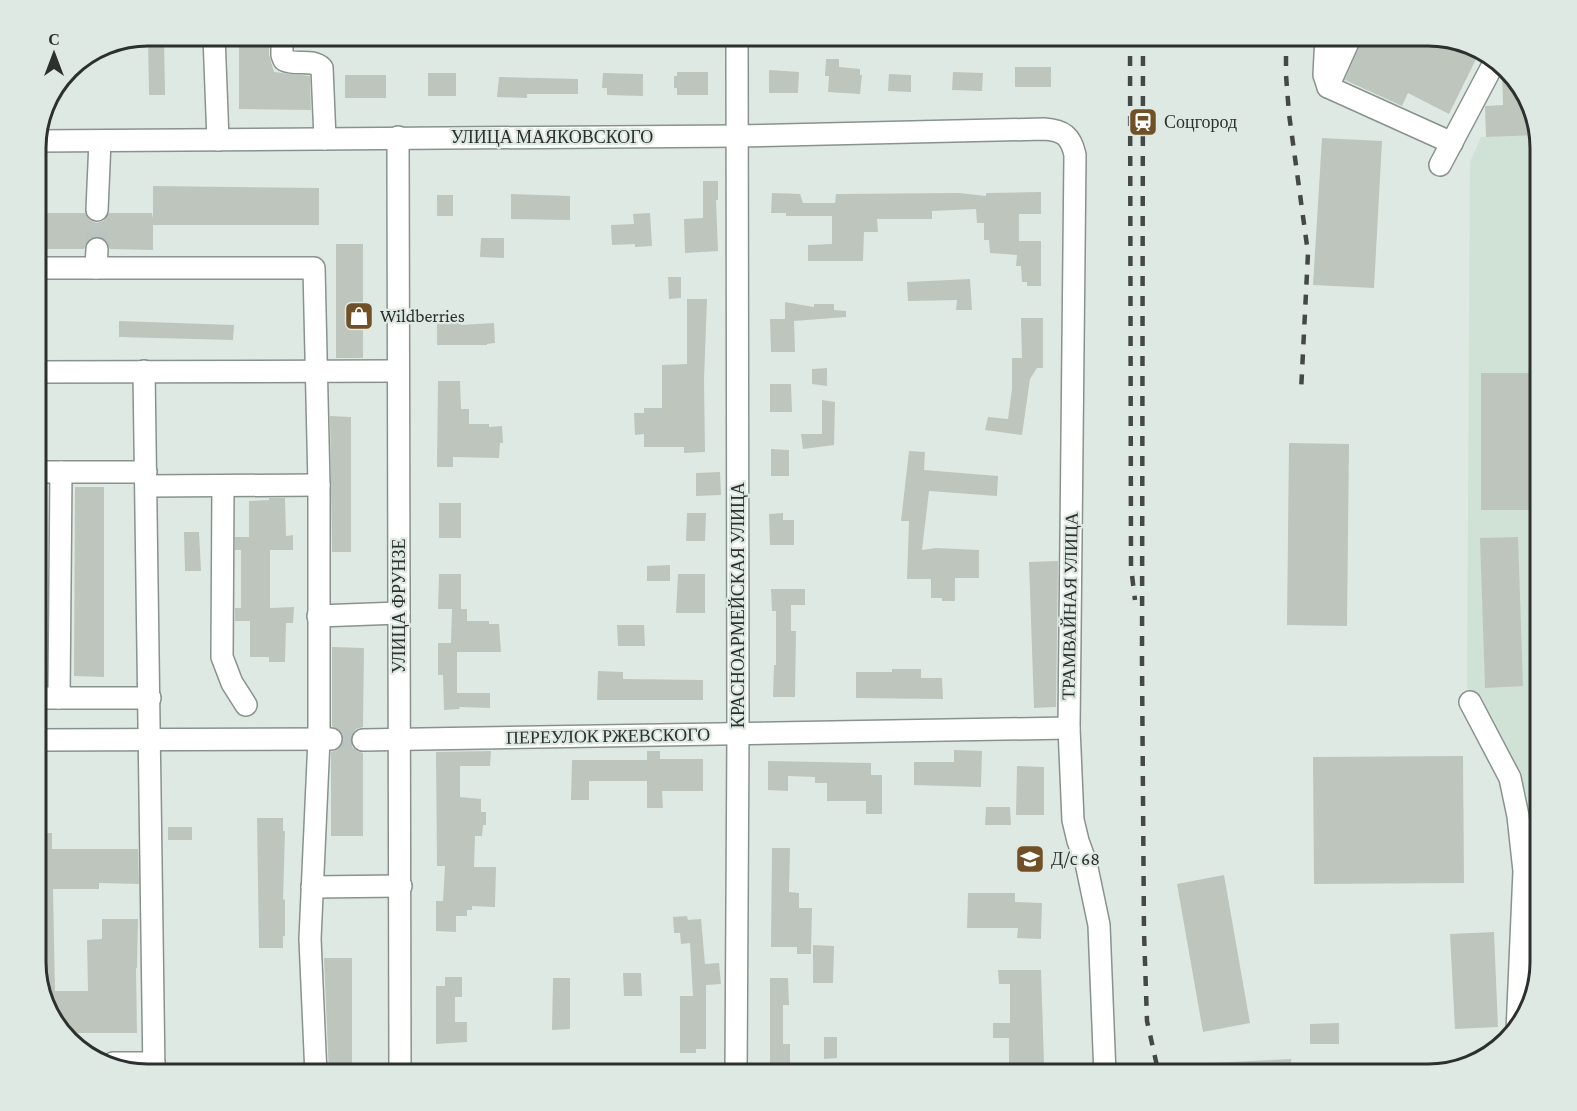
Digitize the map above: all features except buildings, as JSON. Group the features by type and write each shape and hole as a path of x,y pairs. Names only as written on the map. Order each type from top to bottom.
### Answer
{"street":[{"path":"214,46 218,140"},
{"path":"282,46 282,55 286,62 318,64 322,68 325,139"},
{"name":"КРАСНОАРМЕЙСКАЯ УЛИЦА","path":"736,1064 737,46"},
{"path":"1325,46 1324,75 1328,87 1452,143"},
{"path":"1328,87 1346,46"},
{"path":"1440,165 1491,69"},
{"name":"УЛИЦА МАЯКОВСКОГО","path":"47,141 737,135 1044,129 1057,130 1067,135"},
{"name":"ТРАМВАЙНАЯ УЛИЦА","path":"1067,135 1075,155 1069,728 1072,813 1086,863 1099,932 1105,1064"},
{"name":"УЛИЦА ФРУНЗЕ","path":"398,137 400,1064"},
{"path":"97,210 100,141"},
{"path":"47,266 97,259 314,268 318,616 325,739 312,887 310,939 316,1064"},
{"path":"144,371 154,1064"},
{"path":"47,372 397,371"},
{"path":"47,472 223,486 318,485"},
{"path":"58,698 61,472"},
{"path":"223,486 222,657 232,683 246,705"},
{"path":"318,616 399,613"},
{"path":"47,698 150,698"},
{"path":"1470,702 1510,778 1518,816 1524,871 1517,1013"},
{"name":"ПЕРЕУЛОК РЖЕВСКОГО","path":"363,740 1069,728"},
{"path":"47,740 325,739"},
{"path":"312,887 401,886"}],"shaded area":[{"path":"1530,135 1530,807 1525,789 1467,686 1470,162 1481,137"}],"tunnel":[{"path":"97,210 97,249"},
{"path":"331,739 363,740"}],"railway":[{"path":"1130,46 1131,567 1135,600"},
{"path":"1143,46 1144,932 1147,1021 1157,1064"},
{"path":"1286,46 1289,114 1308,253 1301,392"}],"place":[{"name":"Соцгород","path":"1143,122"},
{"name":"Wildberries","path":"359,316"},
{"name":"Д/с 68","path":"1030,859"}]}
